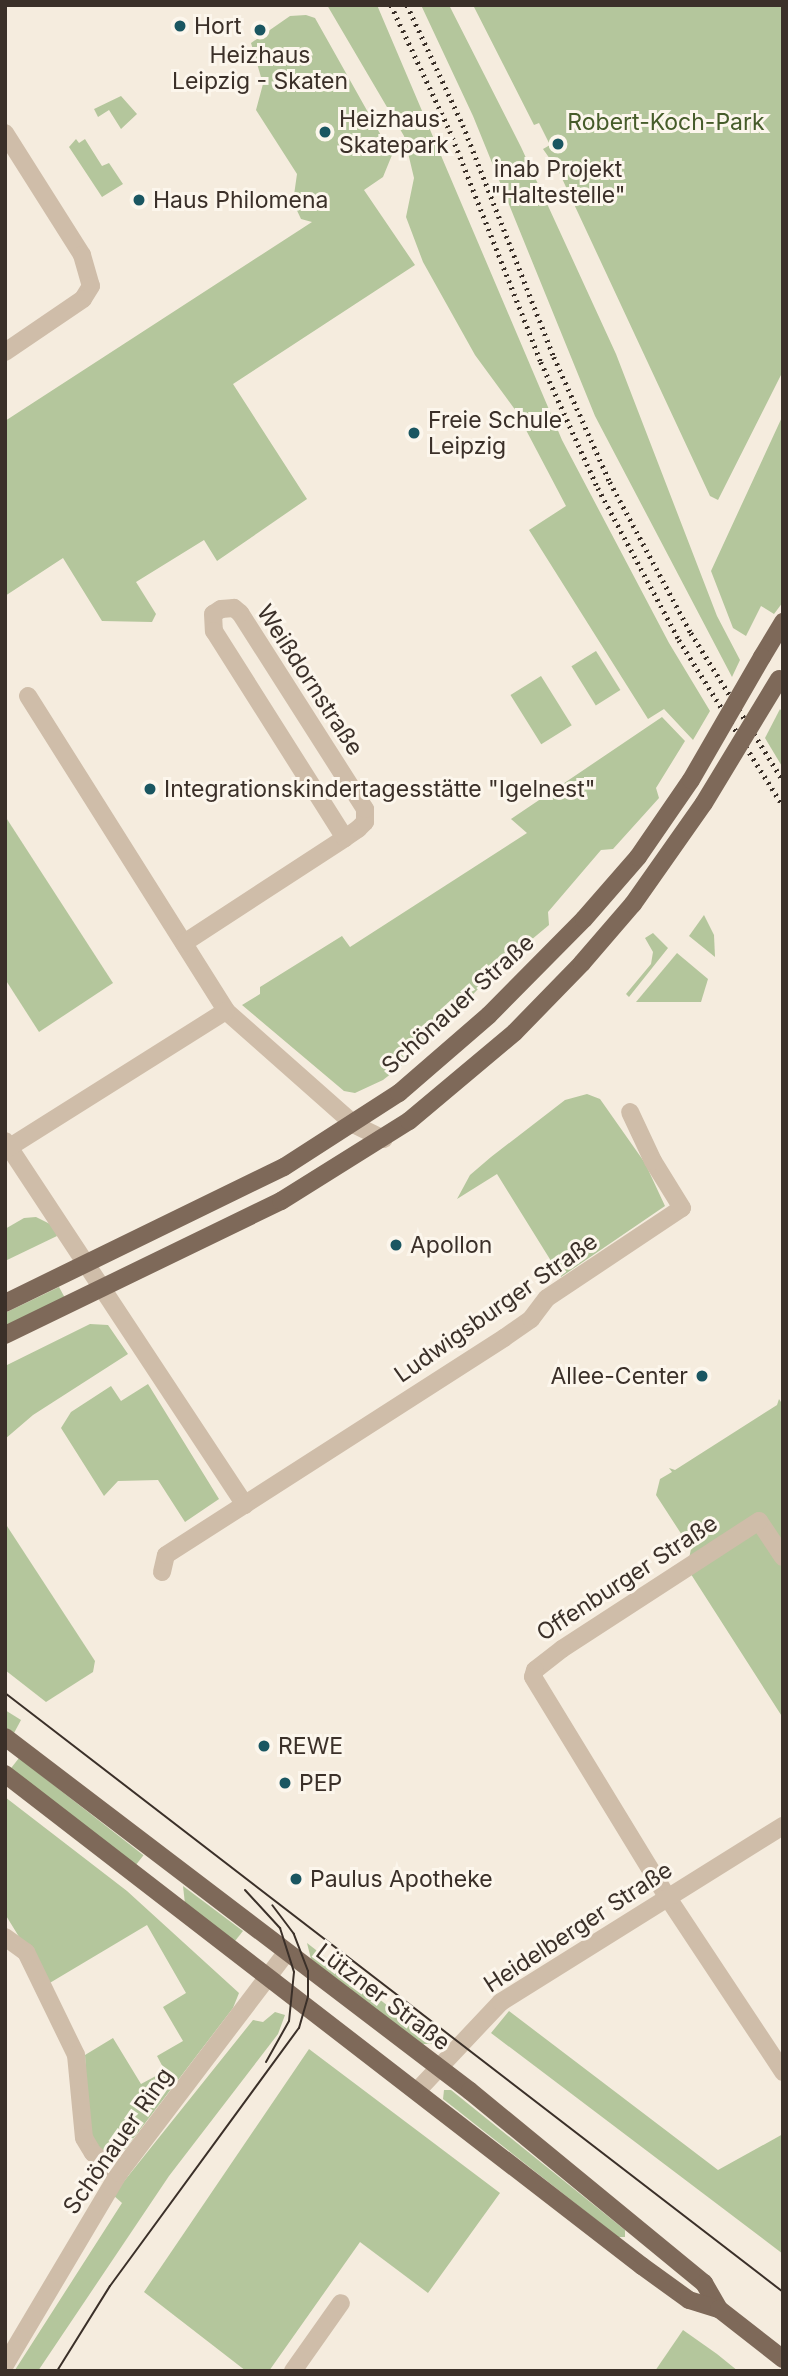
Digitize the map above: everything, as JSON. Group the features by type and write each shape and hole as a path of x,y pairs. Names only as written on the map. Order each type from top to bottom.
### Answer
{"main road":[{"name":"Schönauer Straße","path":"5,1335 95,1275 355,1125 445,1055 552,952 638,857 691,780 783,622"},
{"name":"Schönauer Straße","path":"5,1303 95,1275 281,1201 365,1152 464,1077 555,992 633,904 704,803 781,675"},
{"name":"Lützner Straße","path":"5,1737 285,1954 435,2068 470,2091 704,2283 719,2309"},
{"name":"Lützner Straße","path":"5,1774 661,2279 689,2300 719,2309 783,2359"}],"street":[{"path":"5,133 82,255 89,269 90,286 83,299 5,352"},
{"name":"Weißdornstraße","path":"184,943 345,838 365,822 365,809 240,613 234,608 221,609 213,614 214,631 345,838"},
{"path":"27,696 226,1011 355,1125 384,1139"},
{"path":"226,1011 7,1146 245,1505"},
{"name":"Ludwigsburger Straße","path":"162,1572 166,1555 504,1338 531,1319 547,1298 682,1208 653,1161 630,1112"},
{"path":"355,1125 365,1152"},
{"name":"Offenburger Straße","path":"668,1898 533,1677 535,1670 562,1649 759,1521 783,1557"},
{"name":"Heidelberger Straße","path":"417,2091 435,2068 501,2002 783,1826"},
{"path":"668,1898 783,2072"},
{"path":"5,1937 26,1952 76,2056 84,2138 93,2153 119,2174"},
{"name":"Schönauer Ring","path":"5,2365 119,2174 285,1954"},
{"path":"293,2371 341,2303"}],"green space":[{"path":"327,5 377,5 562,440 669,643 710,711 693,740 664,709 648,719 529,530 566,506 516,411 475,355 423,262 406,217 414,178 404,136"},
{"path":"421,5 449,5 521,147 616,354 717,616 740,660 732,677 595,416 473,116"},
{"name":"Robert-Koch-Park","path":"473,5 783,5 783,371 718,500 710,496 559,172 543,149 550,145 539,123 534,125"},
{"path":"306,15 315,18 392,155 383,177 364,190 415,265 233,384 307,499 217,561 204,540 136,582 156,614 152,622 102,621 63,558 5,596 5,421 312,222 301,219 293,202 297,174 256,110 263,84 251,43 290,16"},
{"path":"121,96 137,114 121,129 109,110 98,117 94,109"},
{"path":"76,139 79,143 85,139 102,166 109,163 123,184 102,197 69,147"},
{"path":"783,415 783,602 774,614 761,606 746,636 733,628 711,571"},
{"path":"596,651 620,690 596,705 571,666"},
{"path":"541,676 572,725 541,744 510,695"},
{"path":"780,709 783,713 783,768 765,738"},
{"path":"662,717 685,741 656,788 659,798 613,849 601,850 548,912 549,925 500,966 415,1055 383,1080 355,1093 344,1091 242,1005 260,994 260,987 342,936 350,947 527,833 511,819"},
{"path":"5,816 113,983 39,1032 5,979"},
{"path":"704,915 714,935 715,957 689,936"},
{"path":"653,933 668,948 629,997 626,994 651,964 653,952 645,938"},
{"path":"677,953 708,979 701,1002 636,1002"},
{"path":"587,1094 600,1099 645,1163 665,1206 561,1277 497,1174 457,1199 470,1175 491,1157 565,1100"},
{"path":"36,1217 54,1226 57,1236 5,1261 5,1229 24,1218"},
{"path":"59,1287 65,1298 5,1328 5,1313"},
{"path":"90,1324 108,1325 128,1354 33,1415 5,1439 5,1366"},
{"path":"148,1384 219,1499 185,1522 158,1480 118,1481 104,1496 61,1428 71,1412 111,1386 121,1401"},
{"path":"779,1399 783,1405 783,1718 687,1568 691,1549 656,1495 660,1479 672,1472 669,1468 675,1470 777,1405"},
{"path":"5,1523 95,1661 93,1672 46,1702 5,1670"},
{"path":"5,1710 21,1720 14,1733 5,1727"},
{"path":"19,1758 144,1855 135,1866 10,1769"},
{"path":"5,1797 127,1891 239,1993 233,2008 120,2156 111,2157 97,2148 89,2131 85,2055 113,2038 141,2084 165,2071 157,2056 183,2041 163,2007 186,1993 147,1925 48,1984 5,1914"},
{"path":"183,1886 243,1931 235,1941 185,1904"},
{"path":"307,1943 437,2044 421,2044 312,1963"},
{"path":"509,2011 718,2170 783,2134 783,2254 491,2033"},
{"path":"275,2012 285,2015 278,2034 169,2176 38,2371 9,2371 15,2370 122,2203 113,2195 253,2020 263,2022"},
{"path":"309,2049 500,2193 428,2293 360,2242 269,2371 246,2371 144,2292"},
{"path":"444,2090 451,2090 625,2230 625,2237 618,2237 443,2099"},
{"path":"683,2330 717,2354 738,2371 655,2371"}],"tram line":[{"path":"5,1693 783,2292"},
{"path":"245,1890 280,1928 294,1972 289,2021 266,2062"},
{"path":"57,2371 110,2286 299,2028 308,1996 308,1971 294,1934 272,1905"}],"railway":[{"path":"391,5 450,131 541,362 598,488 679,640 783,806"},
{"path":"407,5 463,125 554,357 610,482 691,633 783,780"}],"place":[{"name":"Hort","path":"180,26"},
{"name":"Heizhaus Leipzig - Skaten","path":"260,30"},
{"name":"Heizhaus Skatepark","path":"325,132"},
{"name":"inab Projekt \"Haltestelle\"","path":"558,144"},
{"name":"Haus Philomena","path":"139,200"},
{"name":"Freie Schule Leipzig","path":"414,433"},
{"name":"Integrationskindertagesstätte \"Igelnest\"","path":"150,789"},
{"name":"Apollon","path":"396,1245"},
{"name":"Allee-Center","path":"702,1376"},
{"name":"REWE","path":"264,1746"},
{"name":"PEP","path":"285,1783"},
{"name":"Paulus Apotheke","path":"296,1879"}]}
